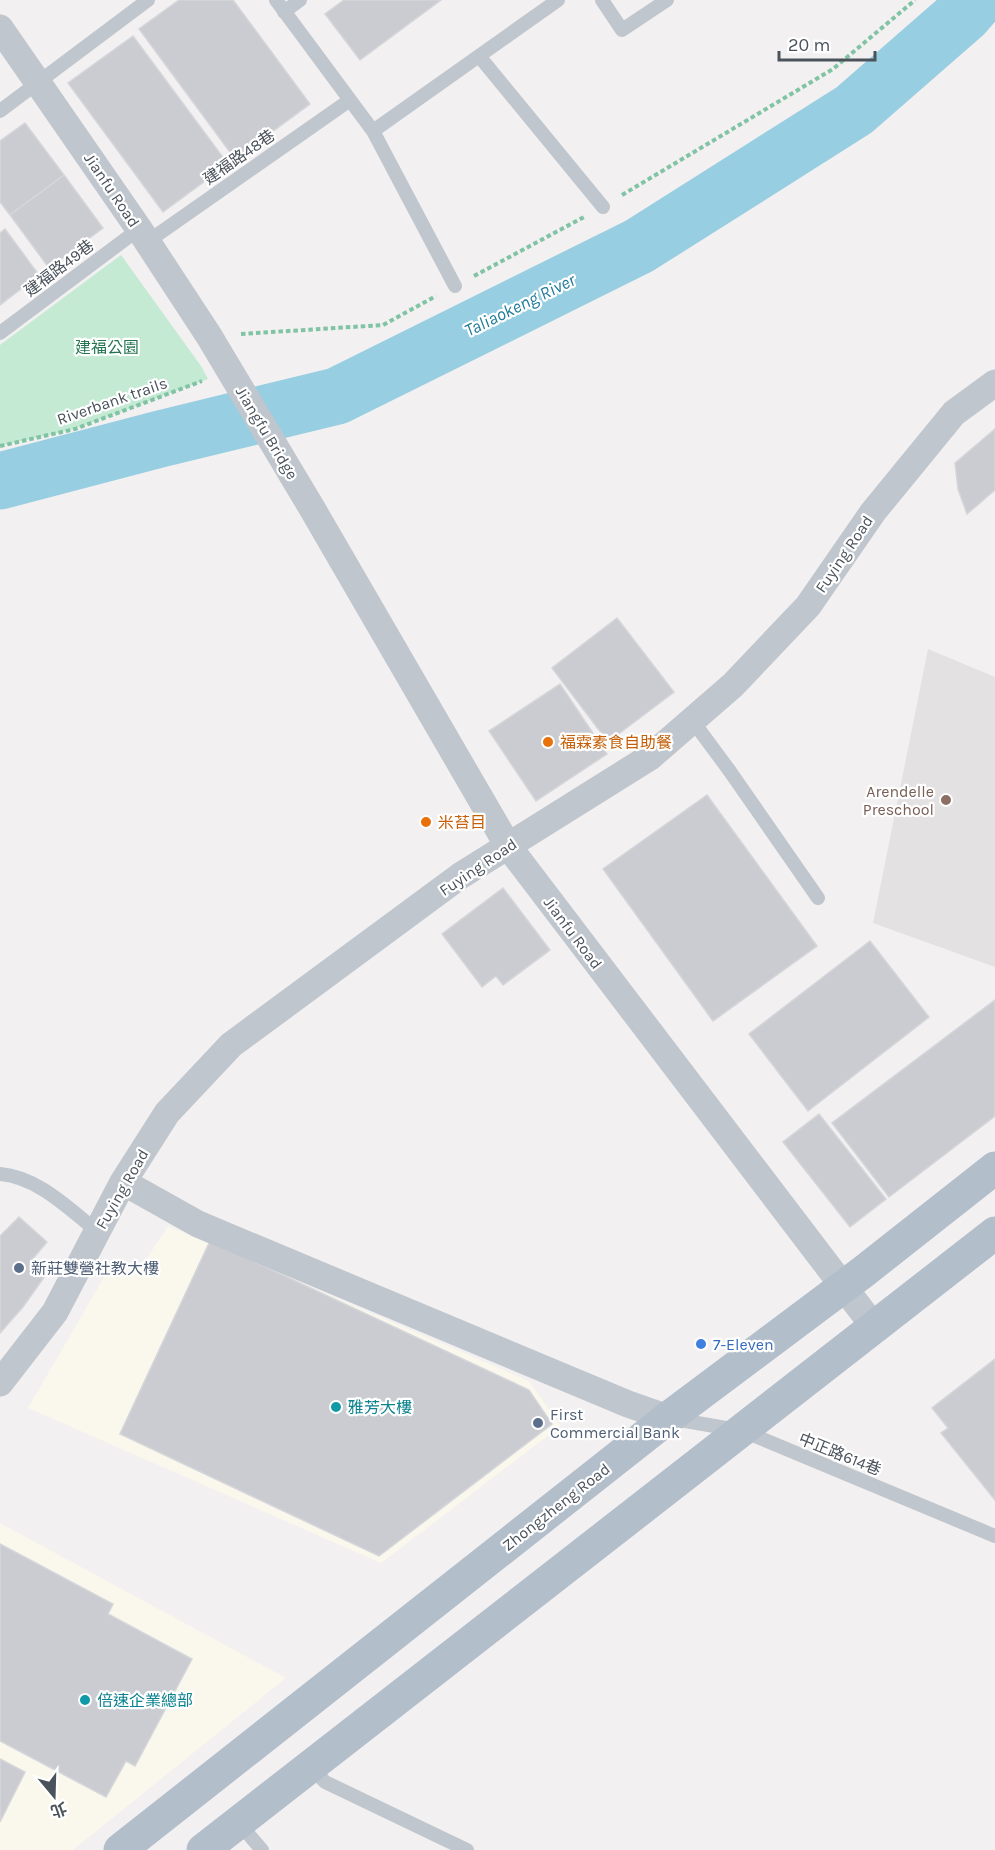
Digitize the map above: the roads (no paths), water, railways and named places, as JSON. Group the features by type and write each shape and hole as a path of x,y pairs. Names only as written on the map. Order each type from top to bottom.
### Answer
{"main road":[{"name":"Zhongzheng Road","path":"120,1850 669,1418 843,1287 995,1168"},
{"path":"202,1850 875,1329 995,1233"}],"street":[{"name":"Jianfu Road","path":"0,28 143,235 226,363"},
{"name":"Jiangfu Bridge","path":"226,363 313,510"},
{"name":"Fuying Road","path":"0,1383 55,1312 123,1182 166,1113 231,1045 460,876 650,757 734,685 808,606 873,512 954,413 995,383"},
{"name":"Jianfu Road","path":"313,510 508,846 875,1329"},
{"path":"123,1182 198,1224 628,1404 669,1418"}],"lane":[{"path":"0,111 148,0"},
{"path":"276,0 373,131 455,286"},
{"path":"284,12 300,0"},
{"path":"373,131 558,0"},
{"path":"602,0 622,30 667,0"},
{"path":"479,56 603,207"},
{"name":"建福路48巷","path":"143,235 350,100"},
{"name":"建福路49巷","path":"0,333 143,235"},
{"path":"692,720 818,898"},
{"path":"0,1174 13,1175 46,1191 97,1232"},
{"name":"中正路614巷","path":"669,1418 743,1431 995,1536"},
{"path":"310,1766 325,1782 467,1850"},
{"path":"238,1822 262,1850"}],"waterway":[{"name":"Taliaokeng River","path":"0,481 337,396 639,246 854,110 964,14 976,0"}],"place":[{"name":"福霖素食自助餐","path":"548,742"},
{"name":"Arendelle Preschool","path":"946,800"},
{"name":"米苔目","path":"426,822"},
{"name":"新莊雙營社教大樓","path":"19,1268"},
{"name":"7-Eleven","path":"701,1344"},
{"name":"雅芳大樓","path":"336,1407"},
{"name":"First Commercial Bank","path":"538,1423"},
{"name":"倍速企業總部","path":"85,1700"}],"park label":[{"name":"建福公園","path":"107,347"}]}
